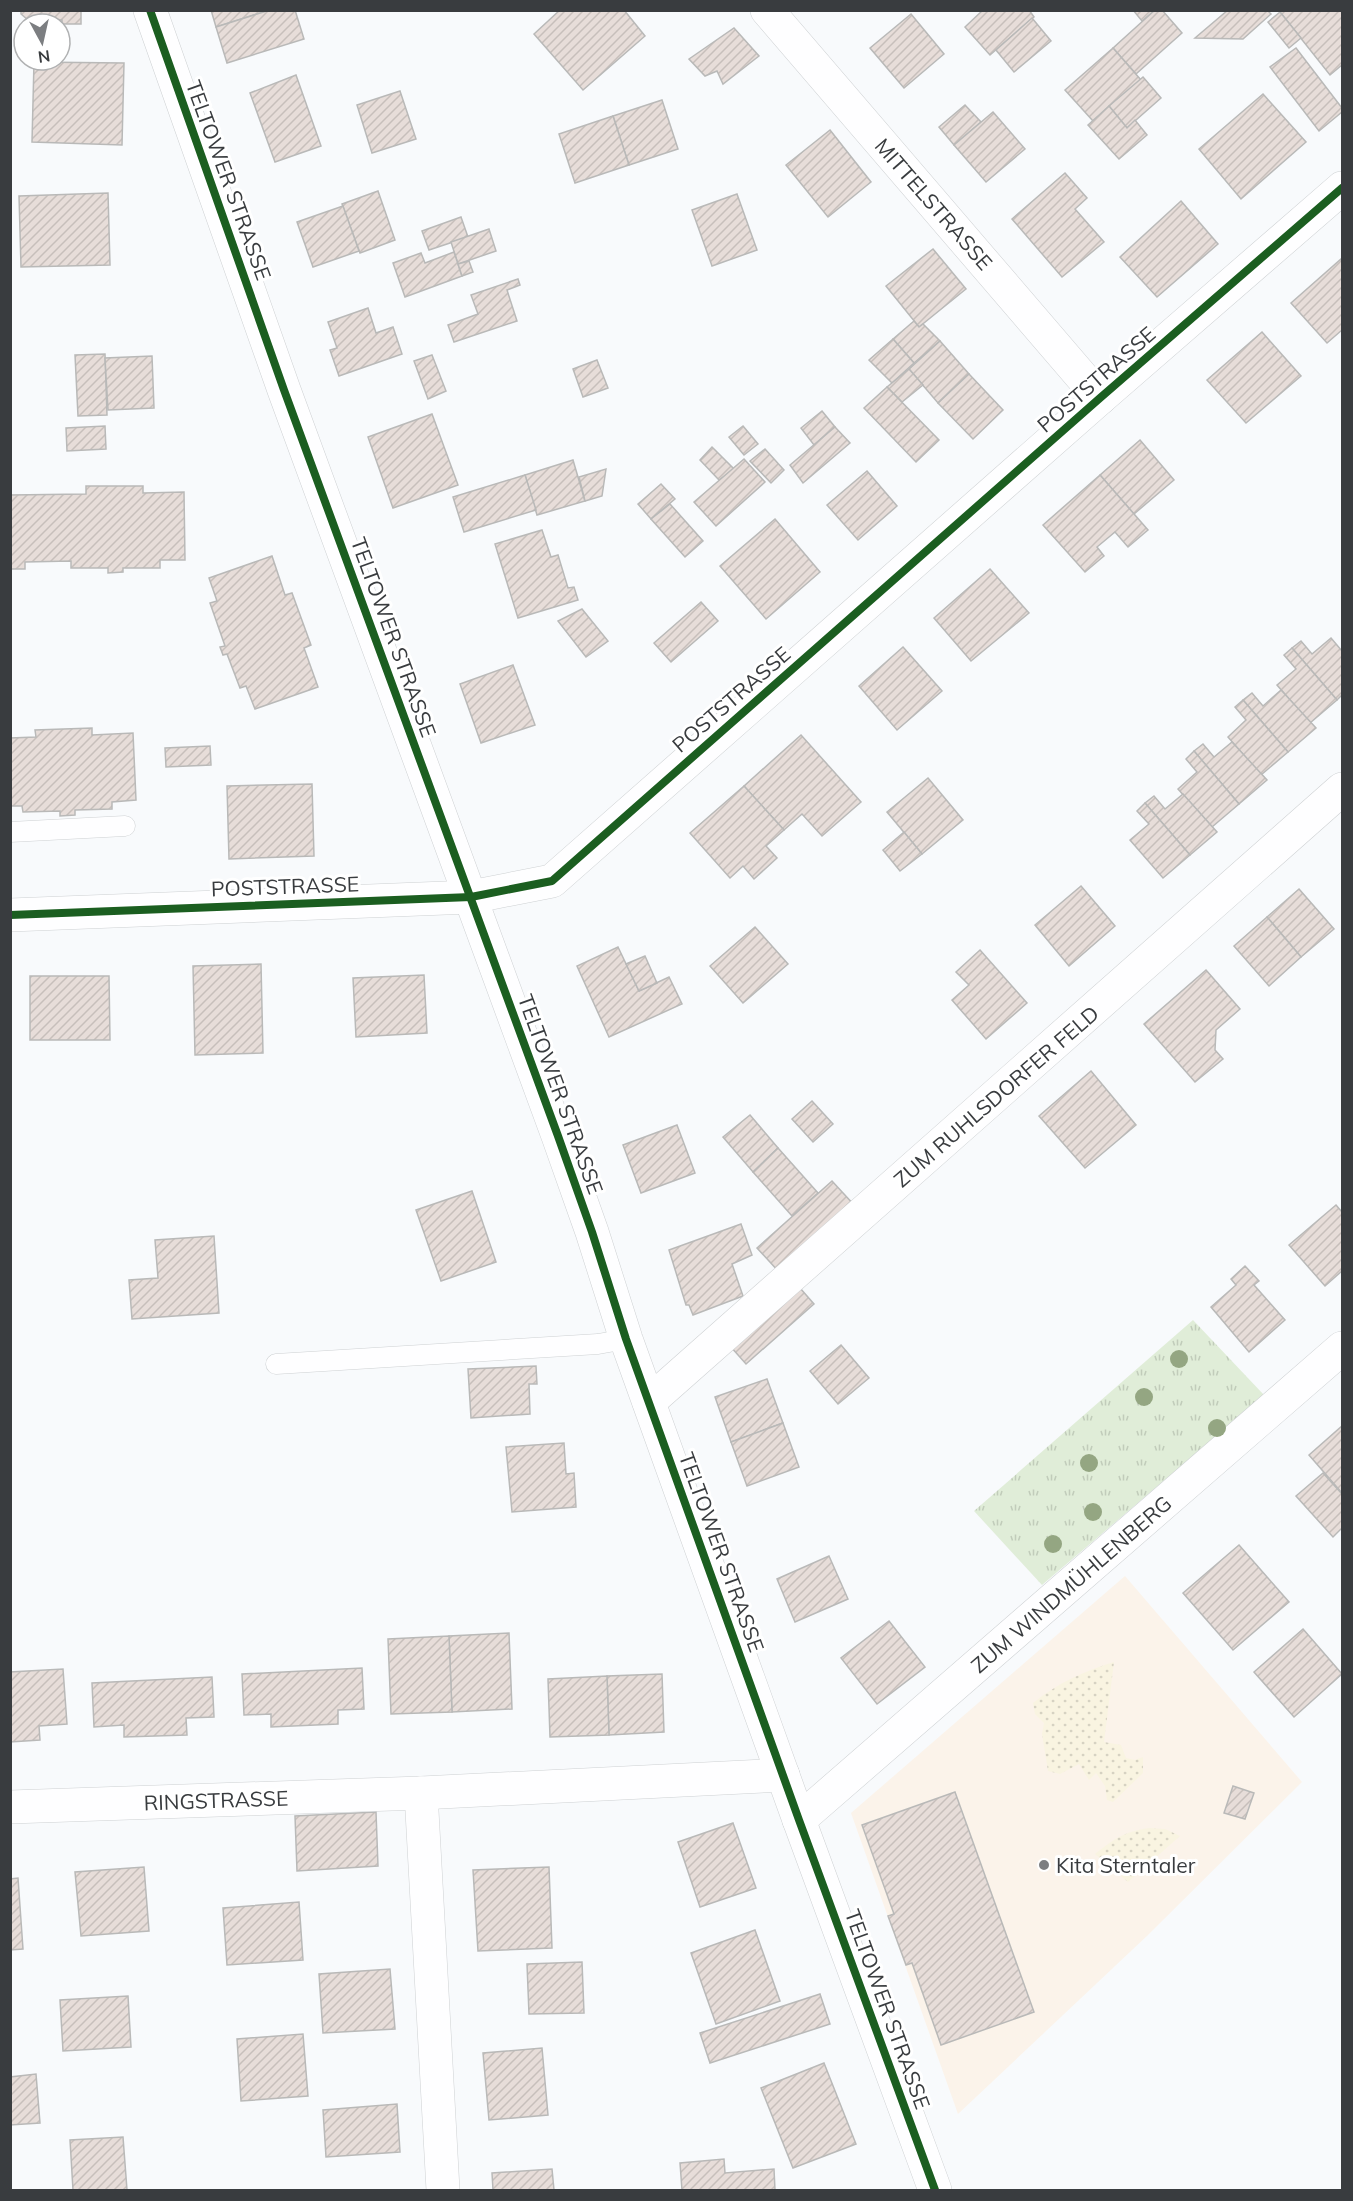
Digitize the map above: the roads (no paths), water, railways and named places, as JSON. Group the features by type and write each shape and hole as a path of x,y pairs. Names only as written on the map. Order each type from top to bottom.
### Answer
{"street":[{"name":"TELTOWER STRASSE","path":"150,10 284,390 471,897 592,1232 626,1339 935,2190"},
{"name":"MITTELSTRASSE","path":"767,10 1100,398"},
{"name":"POSTSTRASSE","path":"10,915 471,897 552,880 1342,188"},
{"name":"ZUM RUHLSDORFER FELD","path":"649,1402 1342,789"},
{"name":"ZUM WINDMÜHLENBERG","path":"799,1820 1342,1348"},
{"name":"RINGSTRASSE","path":"10,1807 421,1793 783,1775"},
{"path":"421,1793 443,2190"}],"lane":[{"path":"10,832 125,826"},
{"path":"276,1364 598,1344 626,1339"}],"place":[{"name":"Kita Sterntaler","path":"1044,1865"}]}
